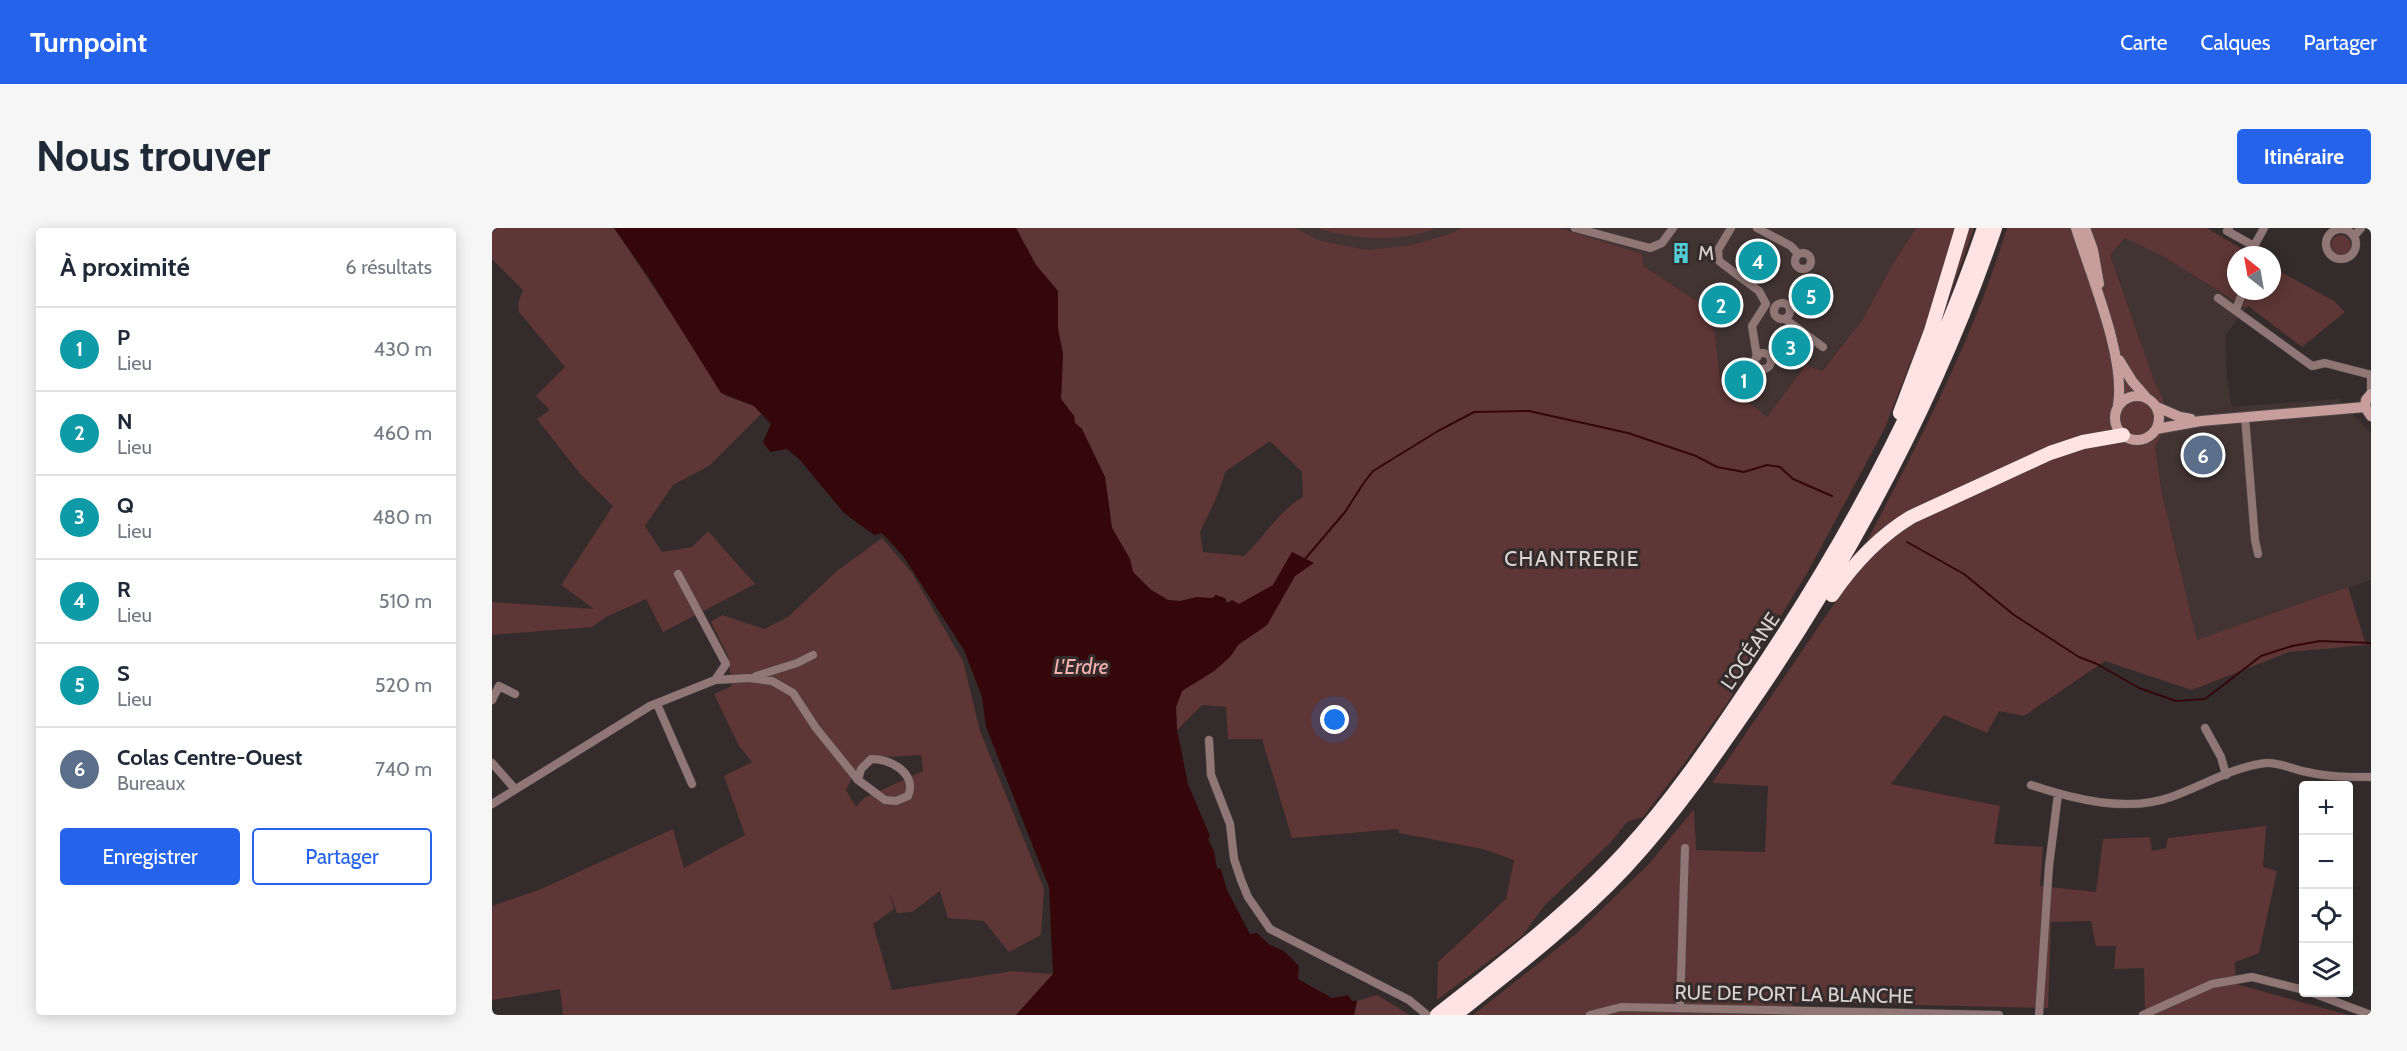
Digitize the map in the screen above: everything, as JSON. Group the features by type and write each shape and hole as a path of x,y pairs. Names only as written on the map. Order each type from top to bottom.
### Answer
{"highway":[{"path":"1886,460 1887,442 1921,363 1962,228"},
{"name":"L’OCÉANE","path":"1455,1015 1538,934 1588,890 1665,806 1802,608 1851,526 1886,460 1943,337 1984,228"},
{"name":"L’OCÉANE","path":"1437,1015 1483,986 1587,905 1660,829 1711,762 1802,628 1857,537 1915,425 1966,309 1995,228"},
{"path":"1802,628 1817,617 1866,552 1880,538 1911,517 2050,453 2083,442 2123,435"}],"street":[{"path":"1575,228 1650,248 1662,243 1671,231"},
{"path":"1731,228 1718,250 1719,261 1759,291 1766,304 1775,307 1782,303 1789,306 1790,313 1785,319"},
{"path":"1757,228 1791,246 1798,254"},
{"path":"2076,228 2116,354 2120,385 2115,420 2123,435 2142,440 2151,435 2160,417 2157,406"},
{"path":"2085,228 2095,260 2103,314"},
{"path":"2229,228 2228,231 2247,246"},
{"path":"2255,246 2264,228"},
{"path":"2354,236 2361,228"},
{"path":"2156,429 2200,421 2245,417 2368,412 2366,400 2371,394 2371,376 2325,363 2312,366 2218,298"},
{"path":"2236,310 2239,300"},
{"path":"1756,357 1752,326 1766,304"},
{"path":"1775,307 1776,316 1785,319 1823,347"},
{"path":"2116,354 2132,381 2157,406 2180,417 2200,421"},
{"path":"2118,405 2130,396 2145,396"},
{"path":"2245,417 2258,554"},
{"path":"678,574 726,664 715,680"},
{"path":"749,678 787,667 813,655"},
{"path":"492,804 657,704 715,680 749,678 772,681 793,693 816,728 858,780 885,800 896,801 908,796 912,789 899,766 884,758 871,759 861,769 858,780"},
{"path":"492,700 499,686 515,694"},
{"path":"657,704 692,784"},
{"path":"2205,728 2221,757 2226,775"},
{"path":"1209,740 1211,775 1230,824 1234,859 1248,897 1270,929 1409,1000 1427,1015"},
{"path":"492,763 515,789"},
{"path":"2031,785 2058,794 2106,802 2138,804 2168,798 2226,775 2267,763 2330,776 2371,777"},
{"path":"2039,1015 2049,866 2058,794"},
{"path":"1680,1007 1685,848"},
{"path":"2143,1015 2212,984 2252,977 2299,989"},
{"path":"2321,997 2371,1015"},
{"name":"RUE DE PORT LA BLANCHE","path":"1590,1015 1622,1007 1999,1015"}],"shaded area":[{"path":"492,228 614,228 726,396 754,406 761,414 709,466 673,485 645,526 662,552 692,547 708,531 755,584 663,632 646,599 606,617 592,627 492,635 492,602 594,609 561,585 613,506 581,475 537,419 550,410 536,396 565,367 519,312 518,304 523,290 492,259"},
{"path":"1016,228 1296,228 1318,240 1367,250 1412,245 1461,228 1560,228 1642,254 1643,266 1703,305 1715,334 1720,379 1767,417 1806,365 1822,371 1863,319 1892,265 1916,228 1974,228 1939,326 1922,333 1884,430 1806,575 1728,702 1643,817 1627,822 1610,843 1545,905 1522,936 1437,1000 1438,962 1506,899 1514,860 1483,849 1399,833 1398,829 1292,838 1262,739 1228,739 1226,707 1202,705 1177,730 1176,707 1182,691 1214,671 1230,657 1238,645 1267,625 1295,576 1313,563 1292,552 1273,585 1239,604 1197,597 1180,601 1168,600 1151,590 1133,572 1130,559 1112,528 1105,477 1082,429 1075,423 1074,416 1061,399 1063,354 1058,329 1058,291 1036,265","holes":["1270,441 1302,472 1303,497 1280,516 1244,556 1203,552 1200,532 1226,471"]},
{"path":"1296,228 1460,228 1449,234 1412,245 1367,250 1318,240"},
{"path":"1317,228 1437,228 1408,236 1377,238 1346,235"},
{"path":"1560,228 1916,228 1892,265 1863,319 1821,371 1806,365 1767,417 1720,379 1715,334 1703,305 1643,266 1580,233"},
{"path":"2007,228 2207,228 2237,246 2227,246 2227,296 2166,258 2125,238 2110,255 2155,383 2163,398 2165,419 2155,447 2162,493 2197,640 2348,587 2366,645 2289,652 2192,690 2105,661 2024,716 1999,711 1987,733 1944,715 1891,784 2000,806 1994,844 2043,847 2040,886 2096,892 2103,839 2150,837 2152,851 2166,848 2168,838 2266,826 2263,867 2277,871 2259,953 2235,962 2236,984 2348,1015 2145,1015 2144,968 2114,969 2116,946 2096,946 2091,921 2051,922 2048,1008 1793,1002 1792,1015 1473,1015 1577,933 1649,864 1694,809 1696,850 1765,852 1768,786 1712,783 1849,582 1873,555 1867,541 1944,388 1994,269"},
{"path":"2341,235 2348,238 2351,245 2348,252 2341,255 2334,252 2331,245 2334,238"},
{"path":"2125,238 2166,258 2227,296 2227,300 2233,300 2246,308 2225,336 2227,377 2232,407 2338,399 2371,433 2371,580 2197,641 2162,493 2155,447 2160,437 2163,398 2155,383 2110,255"},
{"path":"2281,272 2334,301 2345,312 2302,347 2248,306 2246,308 2233,300 2281,300"},
{"path":"882,538 912,573 963,661 980,731 1044,889 1041,935 1009,952 984,921 948,918 940,891 912,912 897,913 889,891 894,909 873,924 892,990 1013,971 1053,974 1016,1015 563,1015 560,989 492,1000 492,906 541,889 673,829 684,868 745,835 724,776 752,762 739,746 714,694 732,686 728,656 711,622 722,615 764,629 788,617 838,570","holes":["921,755 923,771 864,798 856,807 846,790 852,778 885,757"]},
{"path":"1377,995 1410,1015 1354,1015 1357,1001"}],"water":[{"name":"L'Erdre","path":"614,228 1016,228 1036,265 1058,291 1058,329 1063,354 1061,399 1074,416 1075,423 1082,429 1105,477 1112,528 1130,559 1133,572 1151,590 1168,600 1212,598 1216,595 1225,598 1227,603 1232,600 1239,604 1273,585 1292,552 1314,563 1295,576 1267,625 1238,645 1230,657 1214,671 1182,691 1176,707 1177,730 1188,784 1210,836 1208,839 1214,851 1217,868 1221,869 1227,890 1250,934 1257,933 1270,945 1284,951 1299,966 1298,979 1332,998 1348,995 1352,1001 1357,1001 1354,1015 1016,1015 1053,974 1049,887 986,727 982,697 964,650 903,556 882,533 874,535 844,513 800,460 787,449 770,452 763,442 771,424 754,406 721,393 649,278"}],"waterway":[{"path":"1305,559 1345,512 1373,471 1474,412 1529,411 1628,433 1696,456 1717,467 1744,472 1767,465 1780,467 1793,479 1832,496"},
{"path":"1907,542 1964,574 2014,615 2079,657 2097,664 2139,688 2176,701 2205,699 2261,656 2292,646 2320,641 2371,643"}],"place":[{"name":"M","path":"1681,253"},
{"name":"R","path":"1758,261"},
{"name":"S","path":"1811,296"},
{"name":"N","path":"1721,305"},
{"name":"Q","path":"1791,347"},
{"name":"P","path":"1744,380"},
{"name":"Colas Centre-Ouest","path":"2203,455"}],"district":[{"name":"CHANTRERIE","path":"1572,559"}]}
